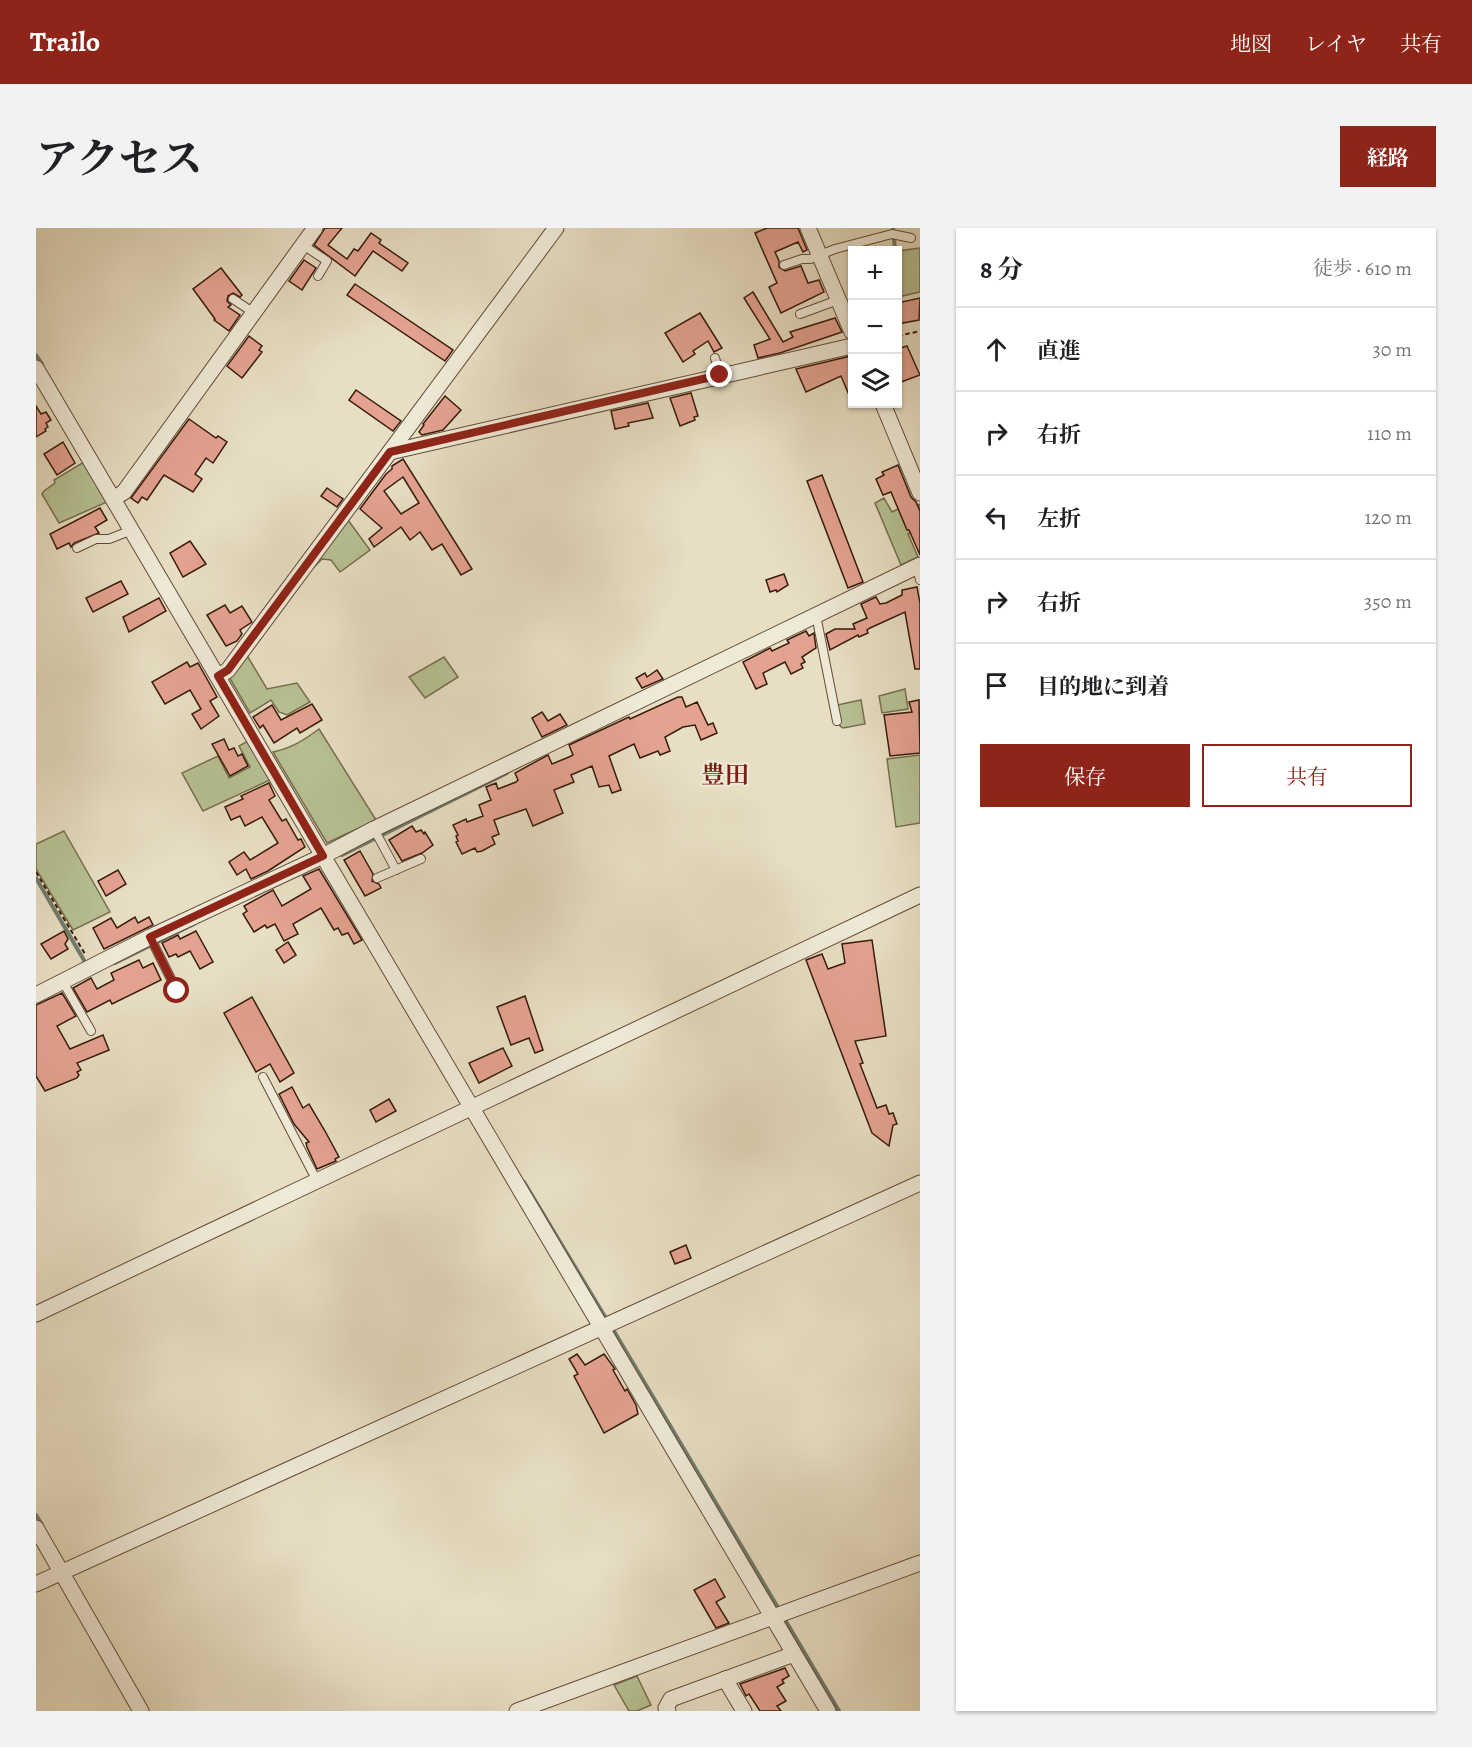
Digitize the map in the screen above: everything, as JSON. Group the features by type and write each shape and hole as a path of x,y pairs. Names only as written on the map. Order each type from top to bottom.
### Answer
{"street":[{"path":"117,496 305,246 315,228"},
{"path":"221,674 556,228"},
{"path":"808,228 822,254 848,323"},
{"path":"390,452 848,347"},
{"path":"36,368 117,496 129,532 221,674 475,1106 607,1325 778,1618 794,1654 828,1711"},
{"path":"885,408 920,493"},
{"path":"36,995 65,985 92,967 152,942 327,854 377,834 919,571"},
{"path":"36,1314 920,895"},
{"path":"36,1584 920,1184"},
{"path":"36,1528 65,1570 141,1711"},
{"path":"517,1711 778,1618 920,1563"},
{"path":"668,1711 666,1708 671,1699 794,1654"},
{"path":"725,1679 744,1711"}],"lane":[{"path":"784,265 894,234 911,238"},
{"path":"305,246 327,261 318,276"},
{"path":"233,298 254,313"},
{"path":"800,314 838,300"},
{"path":"715,358 720,375"},
{"path":"77,548 96,539 109,539 129,532"},
{"path":"817,619 837,721"},
{"path":"377,834 396,870"},
{"path":"377,878 421,859"},
{"path":"152,942 177,991"},
{"path":"65,985 91,1031"},
{"path":"263,1077 317,1181"}],"path":[{"path":"902,335 920,331"},
{"path":"36,872 92,967"}],"green space":[{"path":"920,248 920,292 902,296 902,250"},
{"path":"84,462 107,502 59,523 42,494 55,483 54,480"},
{"path":"884,498 892,512 904,506 907,510 920,504 920,529 908,534 918,557 901,565 875,503"},
{"path":"348,520 370,550 340,572 331,560 322,559 314,567 310,567"},
{"path":"245,652 267,689 297,683 310,702 287,715 279,712 271,700 250,713 228,675"},
{"path":"444,657 458,677 425,698 409,677"},
{"path":"905,689 908,709 882,713 879,696"},
{"path":"861,700 865,724 843,728 840,726 837,705"},
{"path":"319,729 376,820 327,843 273,752 298,743"},
{"path":"248,741 270,780 203,811 182,773 218,756 229,778 250,767 239,746"},
{"path":"920,755 920,823 896,827 887,759"},
{"path":"64,831 110,912 73,930 36,869 36,844"},
{"path":"637,1676 651,1705 637,1711 629,1711 614,1685"}],"building":[{"path":"325,228 342,228 328,245 347,259 354,249 358,251 371,233 381,240 379,243 408,263 402,271 373,251 355,276 314,245"},
{"path":"767,228 798,228 807,250 803,252 798,242 775,252 779,267 785,271 801,266 808,283 819,280 824,292 781,313 769,287 777,283 755,233"},
{"path":"304,260 316,268 302,290 289,281"},
{"path":"221,268 242,295 240,297 233,293 228,296 227,301 231,305 228,307 240,315 229,331 214,320 193,289"},
{"path":"355,284 453,350 445,361 347,295"},
{"path":"753,292 783,342 793,337 790,332 835,318 842,332 758,358 754,345 770,339 744,298"},
{"path":"920,298 919,320 902,323 902,302"},
{"path":"700,313 722,348 714,352 708,341 693,351 695,354 683,362 665,333"},
{"path":"249,336 262,346 259,350 262,352 242,378 227,366"},
{"path":"907,346 920,375 902,382 902,354 902,348"},
{"path":"848,357 848,393 841,376 806,392 796,369"},
{"path":"356,390 401,421 393,431 349,400"},
{"path":"691,393 698,416 694,417 695,420 680,426 670,398"},
{"path":"445,396 461,410 443,430 422,435 419,432 423,424"},
{"path":"648,403 653,418 628,423 629,426 615,429 611,411"},
{"path":"36,406 41,414 46,412 51,420 46,423 48,427 46,431 36,437"},
{"path":"189,419 216,438 218,436 227,442 213,463 206,458 195,474 202,479 193,492 164,475 147,500 142,497 138,503 131,498"},
{"path":"63,442 75,463 57,475 44,454"},
{"path":"403,459 472,569 461,575 442,544 432,550 420,532 410,540 401,527 374,547 369,539 382,528 360,509 392,466","holes":["403,477 419,503 401,514 384,491"]},
{"path":"898,465 911,497 920,511 920,555 891,492 883,495 876,479 884,475 882,472"},
{"path":"822,475 863,582 848,588 807,481"},
{"path":"327,488 343,499 337,507 321,496"},
{"path":"100,508 107,520 95,527 99,533 74,543 71,547 69,543 57,549 50,534"},
{"path":"190,541 206,564 183,577 170,553"},
{"path":"784,574 788,585 777,592 776,590 770,592 766,580"},
{"path":"121,581 128,594 93,612 86,598"},
{"path":"917,587 920,603 920,669 915,669 905,612 870,628 867,630 868,633 859,637 858,635 830,650 826,634 835,629 855,629 853,624 867,618 861,604 876,597 880,604 886,603 902,595 902,590"},
{"path":"159,598 166,611 129,632 123,617"},
{"path":"225,605 230,613 242,606 252,622 240,630 242,634 237,641 226,646 207,615"},
{"path":"806,631 809,636 814,633 816,648 802,657 805,662 801,664 803,668 791,674 785,662 763,673 767,684 756,689 743,662 770,648 772,651 789,643 787,640"},
{"path":"187,662 190,667 198,663 217,697 210,701 219,716 201,729 192,714 201,709 190,690 165,704 152,682"},
{"path":"657,670 663,679 642,688 636,678 645,673 647,677"},
{"path":"682,697 686,707 697,702 708,725 713,723 717,733 701,740 695,725 683,727 665,737 670,751 660,755 658,751 640,758 634,744 609,756 621,790 612,793 609,785 599,787 592,766 571,775 574,782 554,790 563,813 533,826 526,809 494,820 499,834 492,837 495,844 482,851 477,852 475,848 462,854 456,842 458,835 453,825 466,819 467,822 483,816 479,805 491,800 486,787 496,783 498,789 516,782 518,780 515,773 548,755 552,764 569,757 573,755 569,745"},
{"path":"919,700 920,753 890,756 884,715 912,712 909,702"},
{"path":"312,704 322,720 300,733 297,728 274,743 263,725 260,728 253,717 272,705 281,720"},
{"path":"542,712 548,721 560,714 567,725 542,737 532,718"},
{"path":"224,739 229,750 234,748 238,756 242,754 248,766 230,776 212,744"},
{"path":"269,783 275,796 269,800 282,821 286,819 298,840 301,839 305,847 251,879 246,869 237,875 229,862 244,852 250,860 278,843 262,817 245,826 240,816 231,820 225,807 243,799 241,796"},
{"path":"412,826 416,832 421,830 424,834 425,832 433,845 422,853 402,861 389,840"},
{"path":"360,851 373,874 372,881 379,884 381,888 365,896 344,860"},
{"path":"319,869 362,940 354,944 348,933 342,935 338,928 334,930 321,908 293,924 298,934 284,941 275,924 267,928 265,925 254,932 243,914 247,911 244,906 273,890 282,906 311,889 303,876"},
{"path":"118,870 126,884 106,896 98,881"},
{"path":"135,917 138,923 149,917 153,925 104,949 93,928 111,918 117,928"},
{"path":"64,931 68,939 65,944 68,949 51,959 41,944"},
{"path":"196,931 213,962 200,969 190,951 178,957 176,954 169,957 162,943 178,935 180,939"},
{"path":"872,940 886,1036 855,1041 863,1063 860,1064 877,1108 886,1105 889,1114 893,1113 897,1124 893,1125 889,1146 872,1133 806,960 822,954 828,969 845,963 842,944"},
{"path":"288,942 296,955 284,963 276,950"},
{"path":"139,960 143,968 153,963 161,980 112,1004 110,1000 87,1012 73,988 91,978 97,989 114,980 111,973"},
{"path":"62,993 76,1016 57,1026 70,1049 103,1035 109,1050 77,1063 81,1070 77,1072 79,1075 77,1078 45,1091 36,1076 36,1005"},
{"path":"525,996 543,1050 535,1053 529,1038 511,1045 497,1007"},
{"path":"252,997 294,1073 280,1082 270,1064 256,1072 224,1013"},
{"path":"503,1048 512,1066 479,1083 469,1063"},
{"path":"292,1087 303,1108 309,1104 339,1157 335,1159 336,1161 317,1169 307,1147 306,1143 309,1142 294,1124 279,1094"},
{"path":"389,1099 396,1111 376,1122 370,1110"},
{"path":"686,1245 691,1258 675,1264 670,1252"},
{"path":"577,1354 585,1365 604,1354 615,1369 613,1370 625,1391 627,1389 638,1414 604,1433 574,1376 578,1374 569,1359"},
{"path":"715,1579 725,1597 716,1602 729,1623 716,1628 694,1590"},
{"path":"785,1668 789,1676 777,1687 786,1701 777,1706 781,1711 760,1711 749,1694 746,1696 740,1684"}],"waterway":[{"path":"893,228 895,246"},
{"path":"36,355 42,364"},
{"path":"342,855 507,773"},
{"path":"36,878 85,962"},
{"path":"115,963 194,924"},
{"path":"524,1182 607,1320"},
{"path":"611,1326 780,1611"},
{"path":"36,1515 42,1525"},
{"path":"784,1618 839,1711"}],"district":[{"name":"豊田","path":"725,775"}],"route":[{"path":"177,991 150,937 323,856 218,676 228,670 390,452 720,375"}]}
